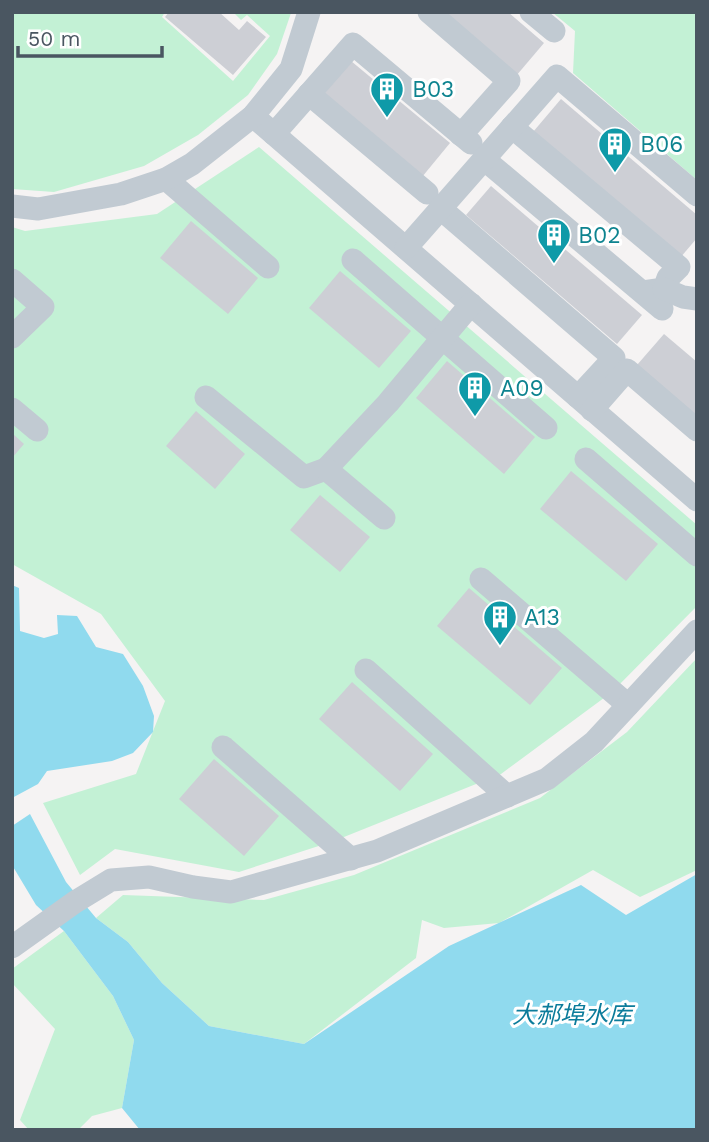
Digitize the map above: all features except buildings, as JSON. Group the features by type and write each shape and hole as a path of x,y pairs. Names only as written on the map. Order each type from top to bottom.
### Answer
{"street":[{"path":"406,248 434,201 473,146 509,81 429,12"},
{"path":"531,12 554,31"},
{"path":"12,206 38,209 121,194 166,179 192,164 253,116 291,69 306,14"},
{"path":"274,134 352,44 656,297 683,297 696,289"},
{"path":"473,146 512,127 557,76 697,195"},
{"path":"309,94 614,358 585,403"},
{"path":"253,116 697,500"},
{"path":"512,127 678,267 656,297"},
{"path":"166,179 268,267"},
{"path":"353,260 546,428"},
{"path":"12,280 43,307 12,337"},
{"path":"206,397 304,477 326,469 388,403 471,304"},
{"path":"585,403 627,370 697,430"},
{"path":"12,409 37,430"},
{"path":"586,459 697,555"},
{"path":"326,469 384,518"},
{"path":"481,579 628,705"},
{"path":"12,947 111,880 149,877 231,892 377,851 547,779 594,742 697,631"},
{"path":"366,670 507,796"},
{"path":"223,747 351,859"}],"green space":[{"path":"12,12 165,12 162,17 233,81 270,36 247,15 241,20 233,12 291,13 277,54 248,95 198,135 144,166 54,192 12,189"},
{"path":"552,12 697,12 697,180 573,73 575,31"},
{"path":"259,147 697,525 697,606 612,692 501,774 334,841 239,872 115,849 80,875 43,803 136,774 165,701 101,614 12,564 12,227 25,231 157,214"},
{"path":"697,658 697,870 640,897 593,870 499,923 444,928 422,920 416,958 304,1044 209,1026 162,983 128,942 96,918 123,895 264,900 354,875 540,798 627,732"},
{"path":"64,931 113,996 134,1040 122,1108 92,1116 78,1130 29,1130 20,1120 55,1029 12,983 12,969"}],"water":[{"path":"12,585 19,588 20,631 44,638 58,634 57,615 77,616 96,647 123,654 143,686 154,716 153,732 133,753 112,761 47,771 38,784 12,798"},
{"name":"大郝埠水库","path":"30,814 66,882 96,918 128,942 162,983 209,1026 304,1044 449,946 581,885 626,915 697,874 697,1130 140,1130 122,1108 134,1040 113,996 64,931 36,905 12,865 12,826"}],"place":[{"name":"B03","path":"387,119"},
{"name":"B06","path":"615,174"},
{"name":"B02","path":"554,265"},
{"name":"A09","path":"475,418"},
{"name":"A13","path":"500,647"}]}
